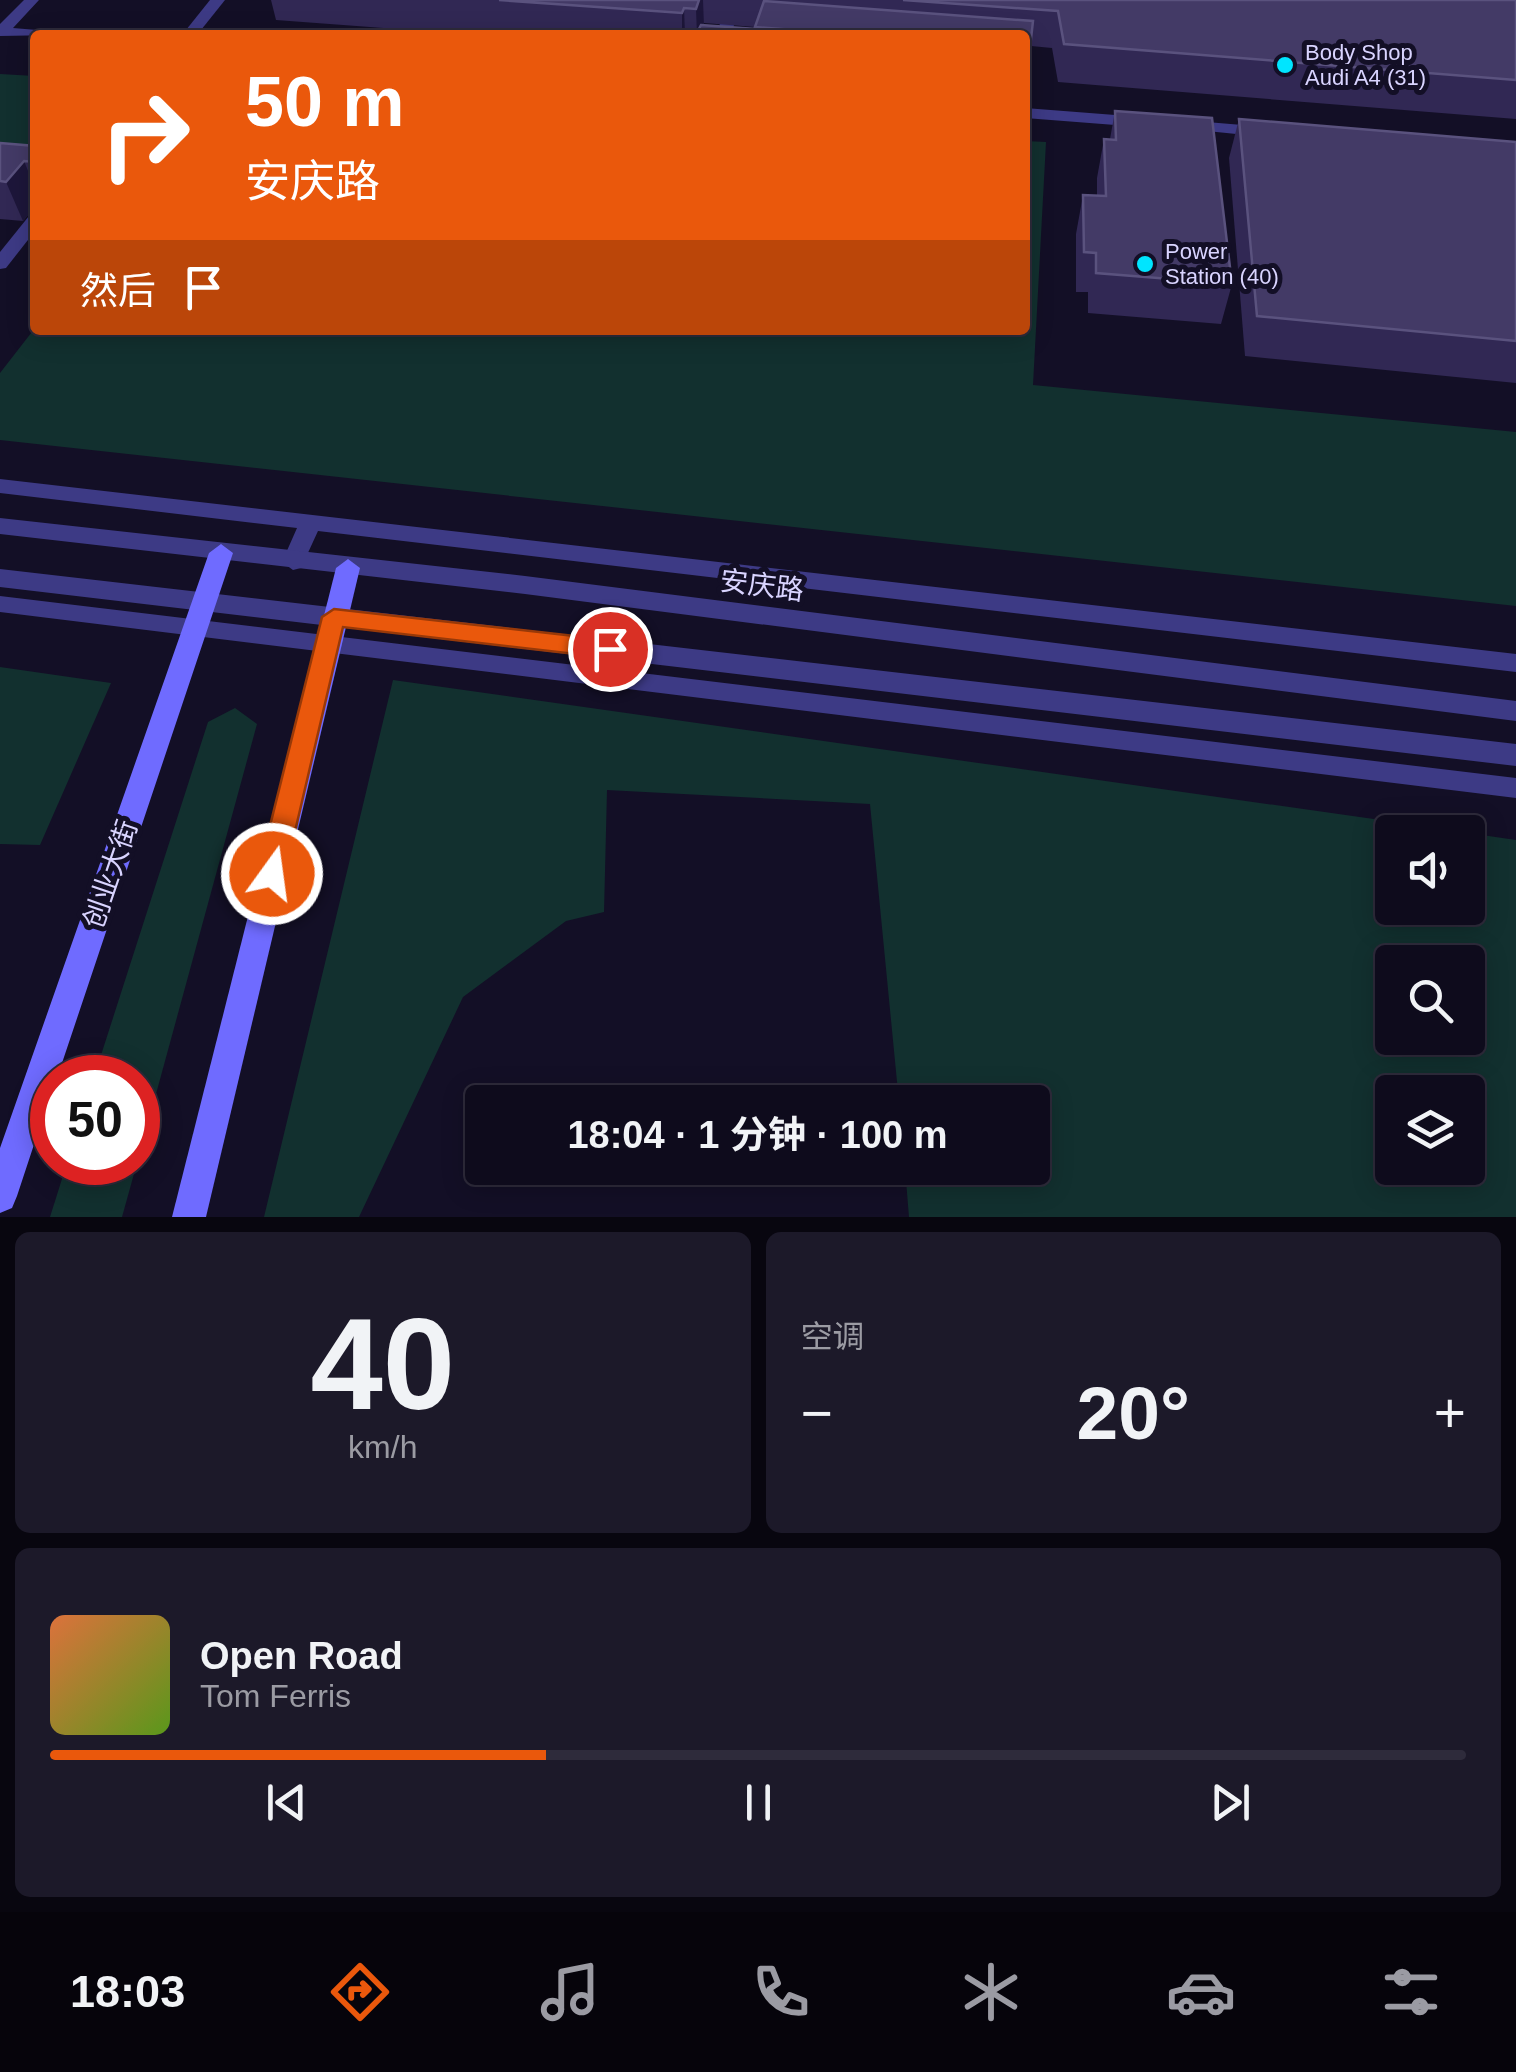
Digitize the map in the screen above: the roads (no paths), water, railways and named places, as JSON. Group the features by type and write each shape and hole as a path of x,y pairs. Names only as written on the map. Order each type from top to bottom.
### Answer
{"main road":[{"name":"创业大街","path":"0,1196 222,554"},
{"path":"189,1217 348,568"}],"street":[{"name":"安庆路","path":"0,526 292,562 525,585 1516,711"},
{"path":"0,578 199,615 330,631 1516,755"}],"lane":[{"path":"0,31 32,0"},
{"path":"192,30 218,0"},
{"path":"712,0 727,25 726,30"},
{"path":"0,31 30,33"},
{"path":"1030,112 1280,133"},
{"path":"0,264 30,226"},
{"path":"0,486 1516,663"},
{"path":"292,562 311,522"},
{"path":"0,604 199,615"},
{"path":"330,631 1516,788"}],"place":[{"name":"Body Shop Audi A4 (31)","path":"1285,65"},
{"name":"Power Station (40)","path":"1145,264"}]}
